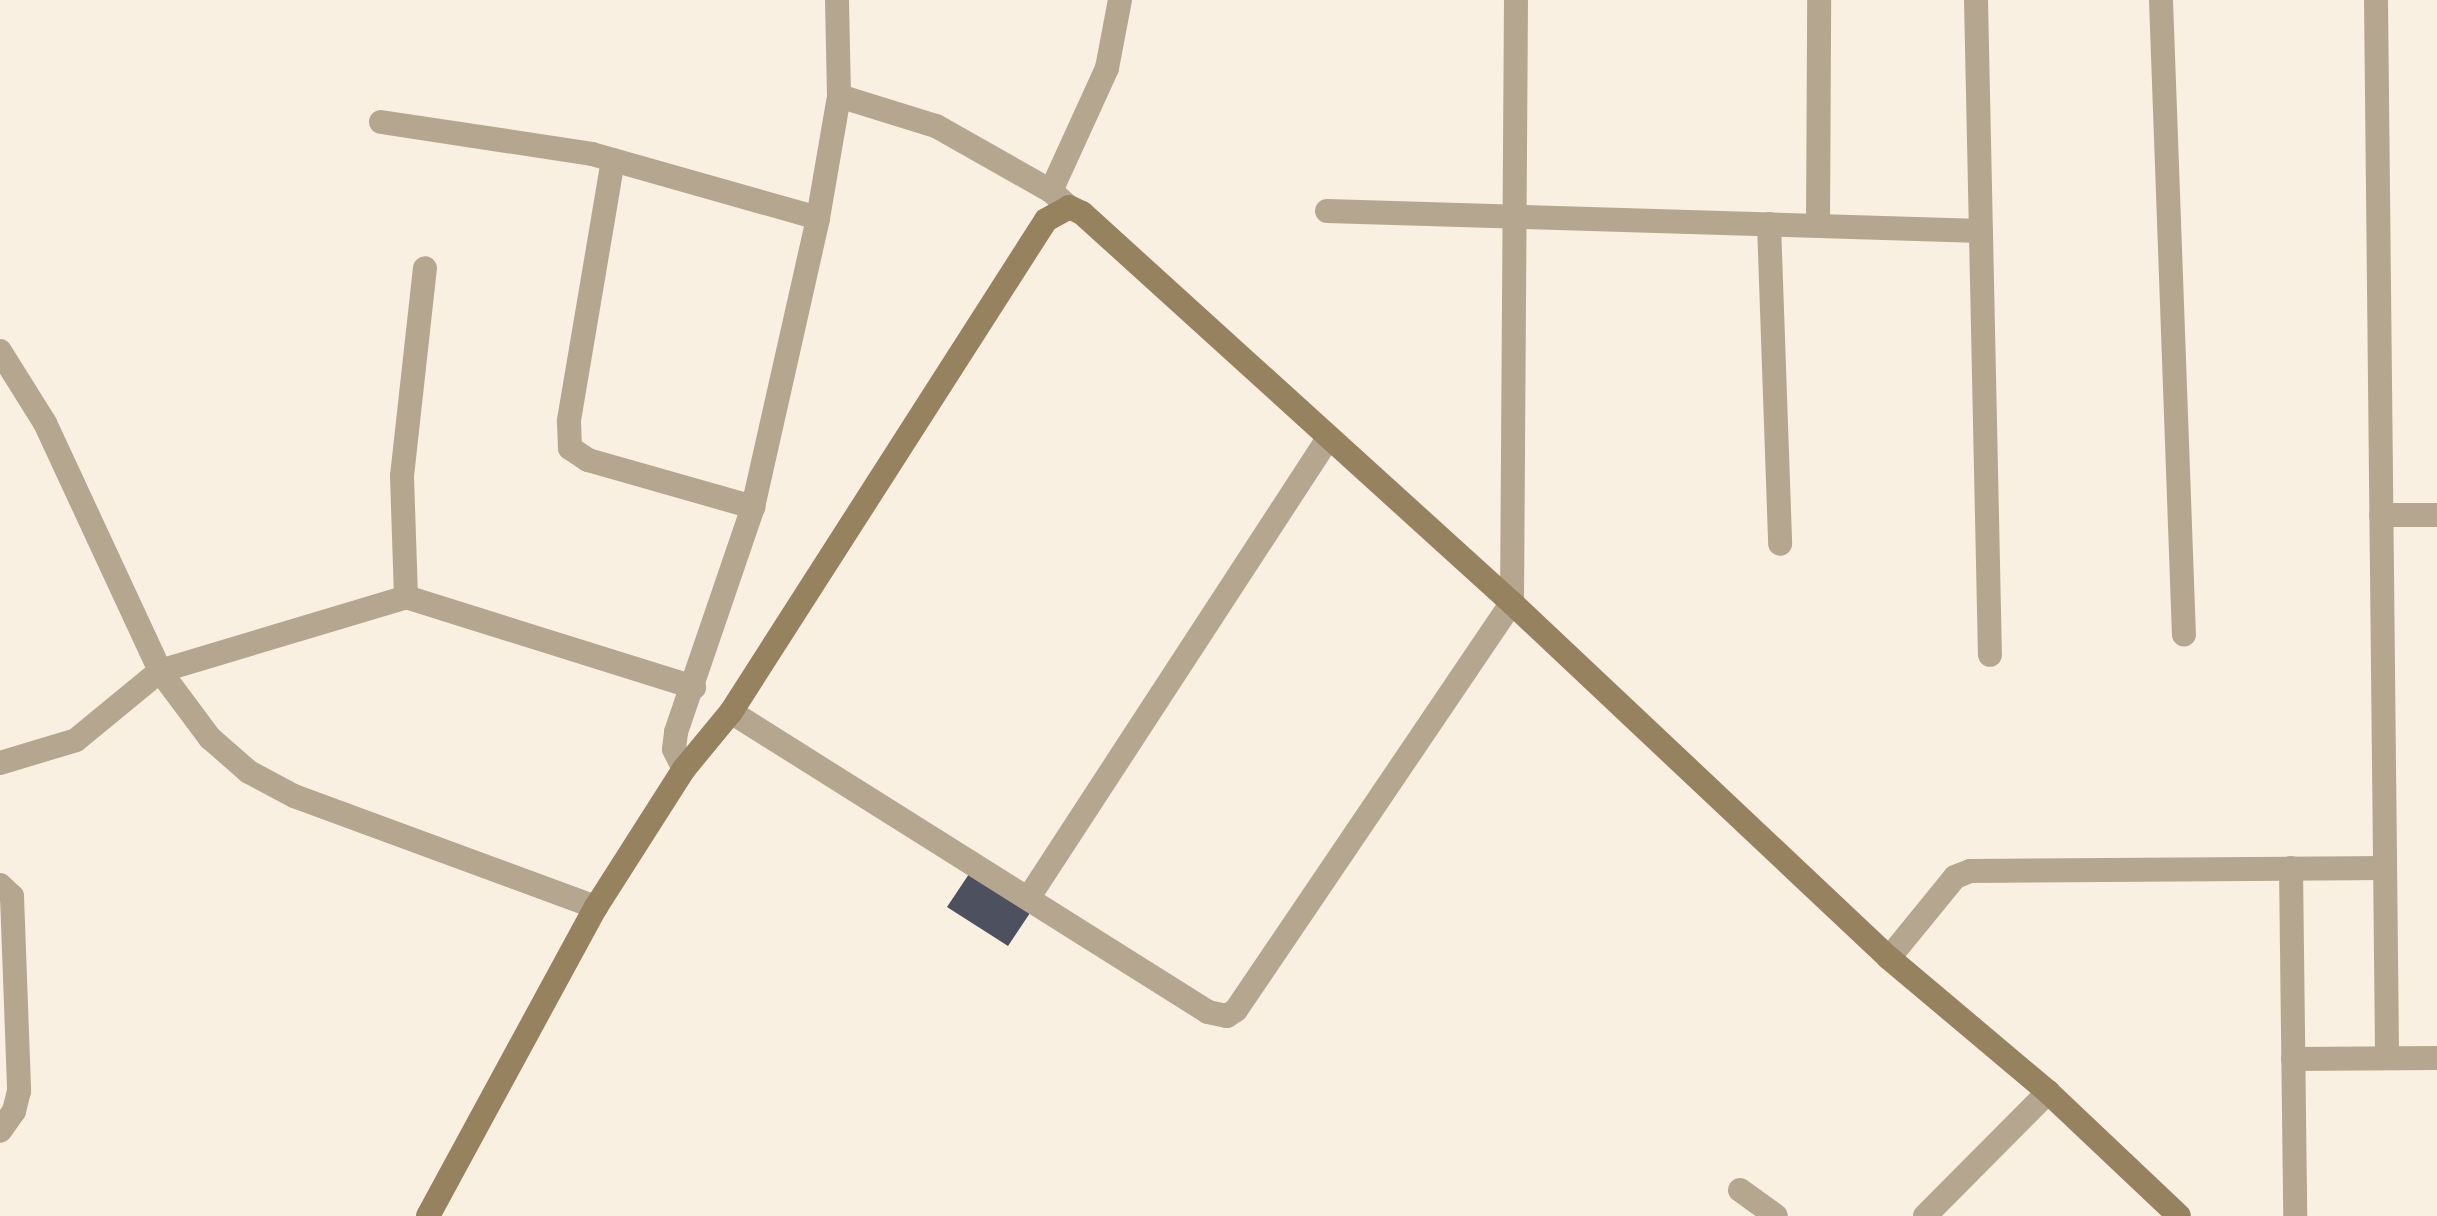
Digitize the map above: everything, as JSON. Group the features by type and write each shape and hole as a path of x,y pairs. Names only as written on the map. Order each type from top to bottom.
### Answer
{"street":[{"path":"684,769 674,749 676,732 694,687 753,507 818,218 839,96 837,0"},
{"path":"428,1216 596,907 684,769 731,712 1060,199 1107,68 1120,0"},
{"path":"731,712 1208,1012 1227,1016 1236,1010 1512,603 1518,217 1516,0"},
{"path":"1818,225 1819,0"},
{"path":"1976,0 1990,655"},
{"path":"2161,0 2184,635"},
{"path":"2376,0 2387,1058"},
{"path":"839,96 936,126 1082,213 1327,440 1512,603 1889,958 2048,1092 2179,1216"},
{"path":"381,122 613,160 818,218"},
{"path":"613,160 569,421 570,448 588,460 753,507"},
{"path":"1327,211 1981,231"},
{"path":"1769,224 1780,544"},
{"path":"406,597 402,476 425,268"},
{"path":"0,351 45,423 160,671 210,738 249,772 294,796 596,907"},
{"path":"1029,897 1327,440"},
{"path":"2381,515 2437,515"},
{"path":"0,763 76,740 160,671 406,597 694,687"},
{"path":"2291,868 2295,1216"},
{"path":"1889,958 1955,877 1970,871 2385,868"},
{"path":"0,885 12,896 9,1043 17,1101 0,1131"},
{"path":"2293,1059 2437,1058"},
{"path":"1925,1216 2048,1092"},
{"path":"1740,1190 1776,1216"}],"building":[{"path":"975,865 1036,904 1008,946 947,907"}]}
